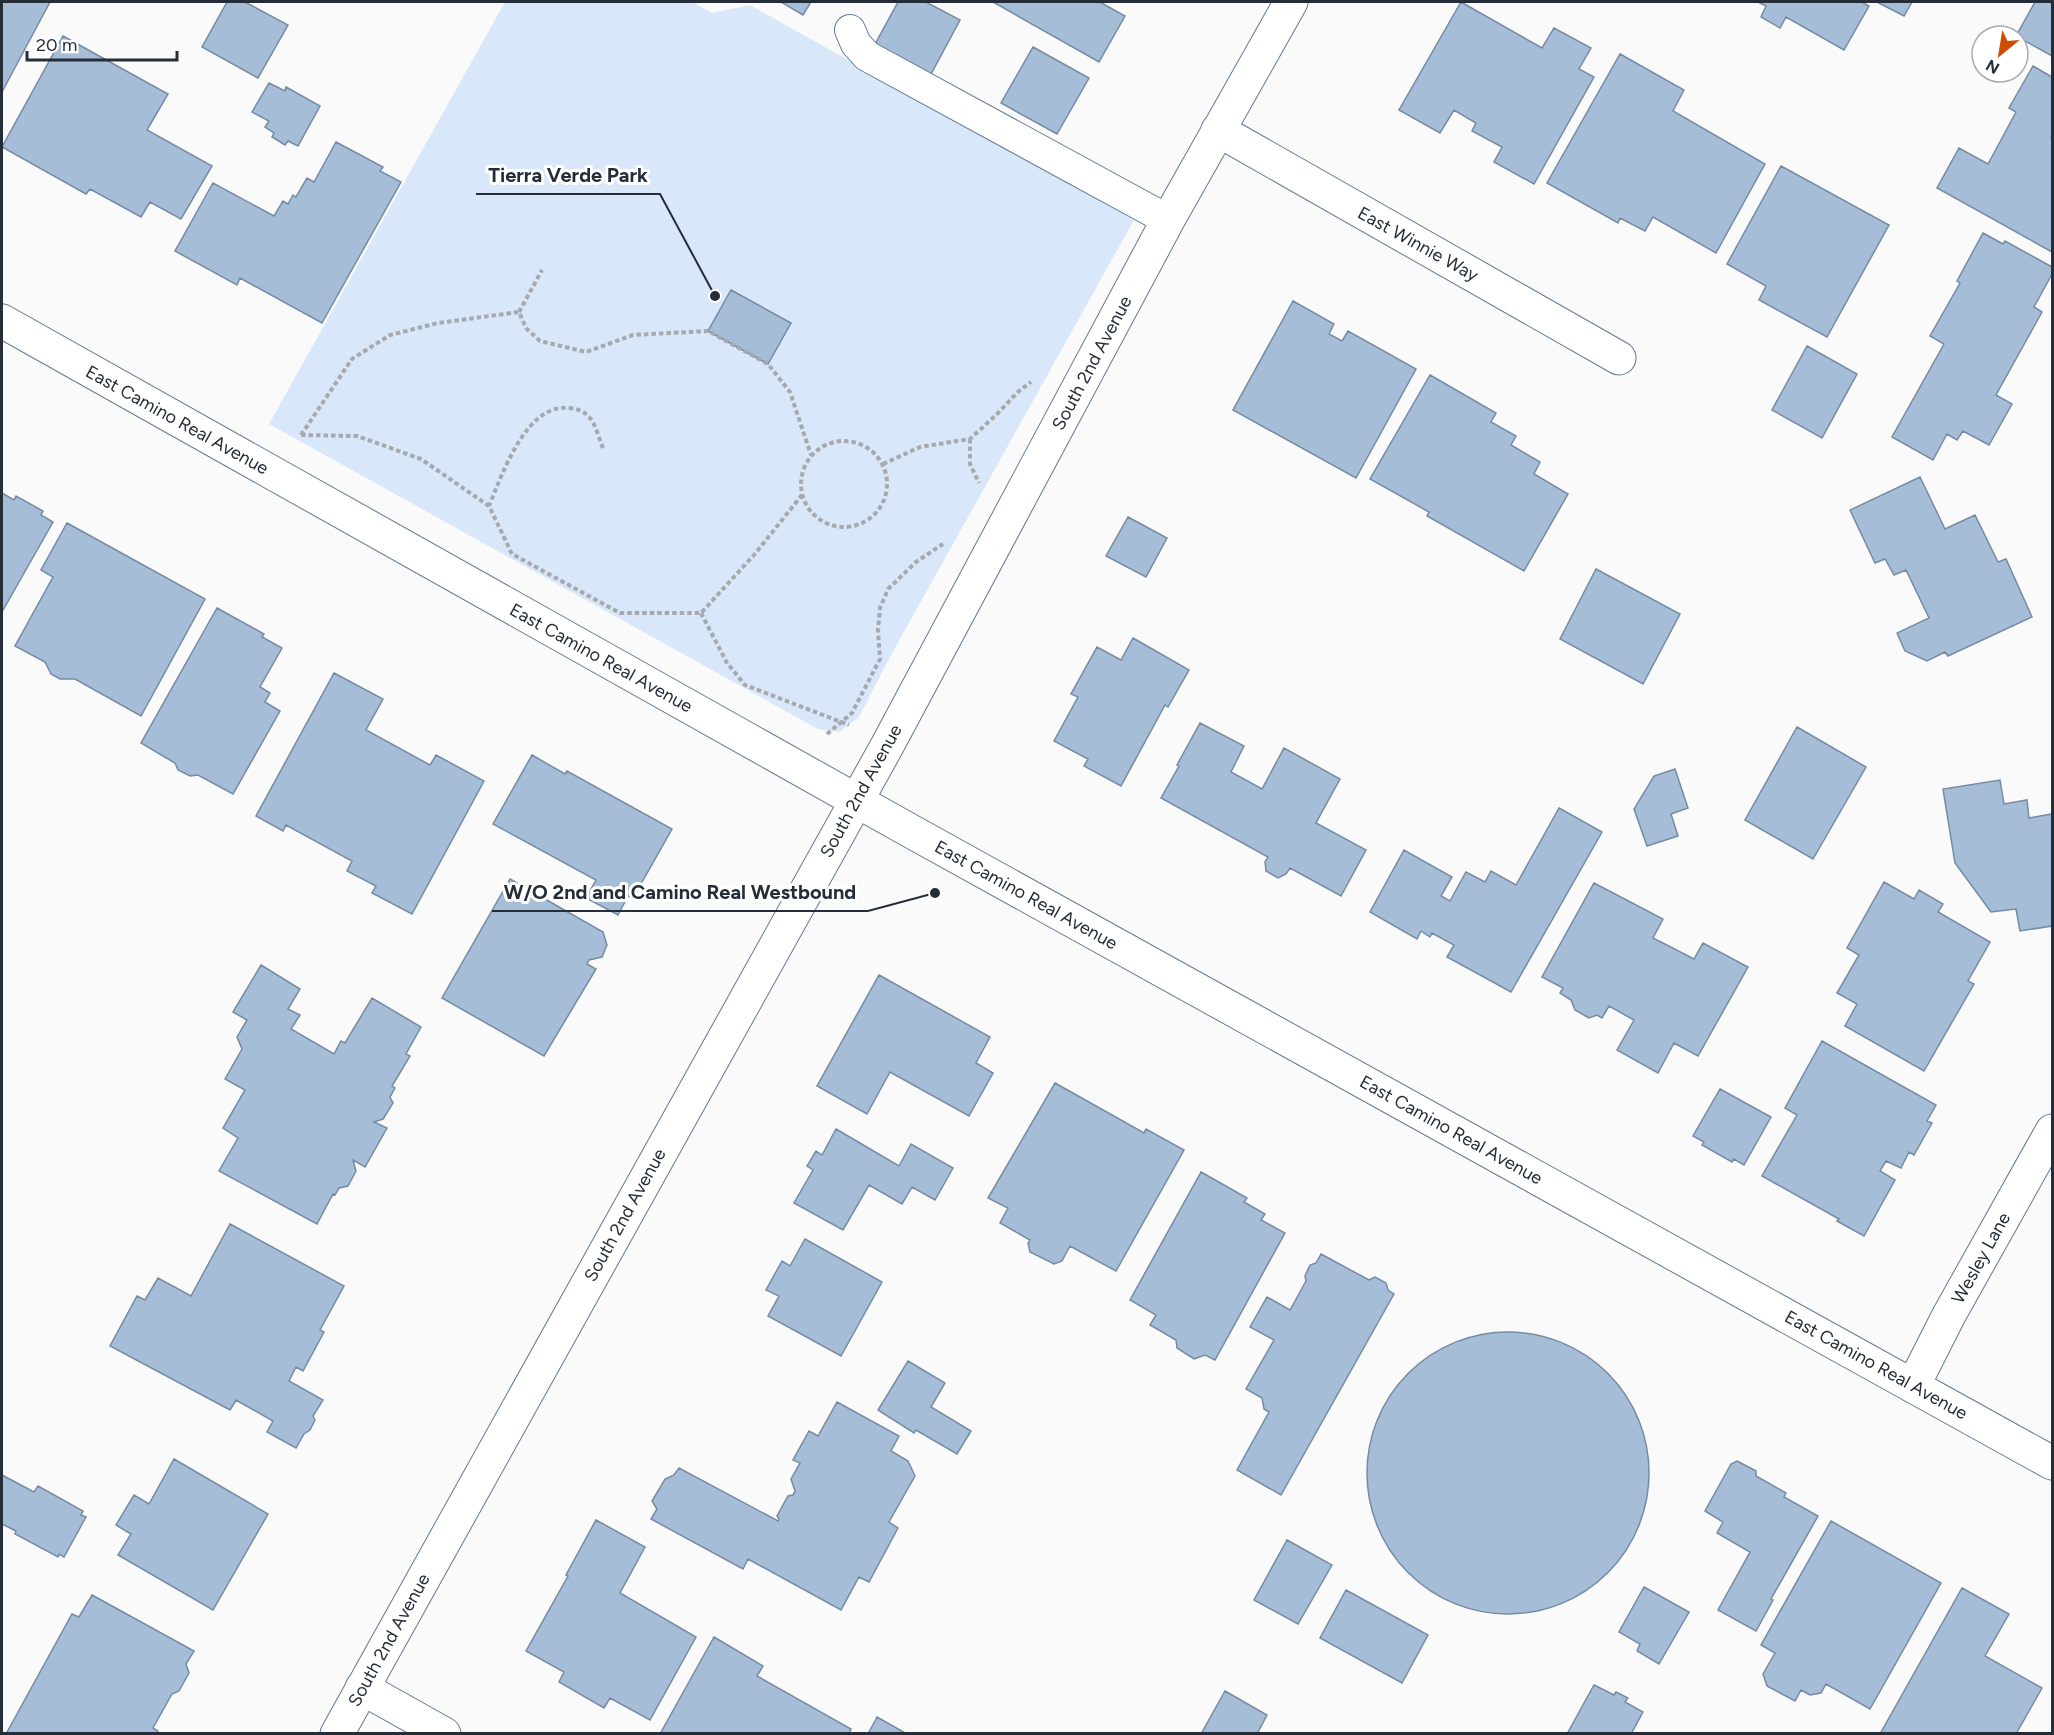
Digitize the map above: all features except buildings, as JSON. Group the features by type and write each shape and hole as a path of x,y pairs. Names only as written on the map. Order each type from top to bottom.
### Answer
{"street":[{"name":"South 2nd Avenue","path":"337,1734 856,801 1168,220 1291,2"},
{"name":"East Winnie Way","path":"1218,130 1619,358"},
{"name":"East Camino Real Avenue","path":"2,321 856,801 2052,1463"},
{"name":"Wesley Lane","path":"1913,1386 1949,1315 2052,1131"},
{"path":"362,1688 444,1734"}],"lane":[{"path":"850,30 856,44 867,56 1168,220"}],"path":[{"path":"519,312 542,270"},
{"path":"519,312 526,328 540,341 586,352 633,335 708,331 768,364 790,393 811,455"},
{"path":"519,312 438,323 390,335 352,359 301,435 357,436 421,459 489,506 512,554 620,613 701,613 754,555 802,495"},
{"path":"883,464 920,447 970,439 1019,391 1036,378"},
{"path":"489,506 509,458 524,433 540,418 561,407 579,409 591,419 603,448"},
{"path":"970,439 970,464 979,483 974,492"},
{"path":"835,441 850,441 863,445 875,453 883,464 888,478 887,493 882,507 872,518 859,525 845,528 830,526 818,519 807,507 802,495 801,481 804,467 811,455 835,441"},
{"path":"827,734 852,713 880,659 878,630 880,608 888,590 916,562 942,546 947,537"},
{"path":"701,613 727,663 745,685 853,727"}],"shaded area":[{"path":"505,2 692,2 712,13 750,5 1134,220 891,655 859,717 839,732 818,729 269,424"}],"place":[{"name":"Tierra Verde Park","path":"715,296"},
{"name":"W/O 2nd and Camino Real Westbound","path":"935,893"}]}
